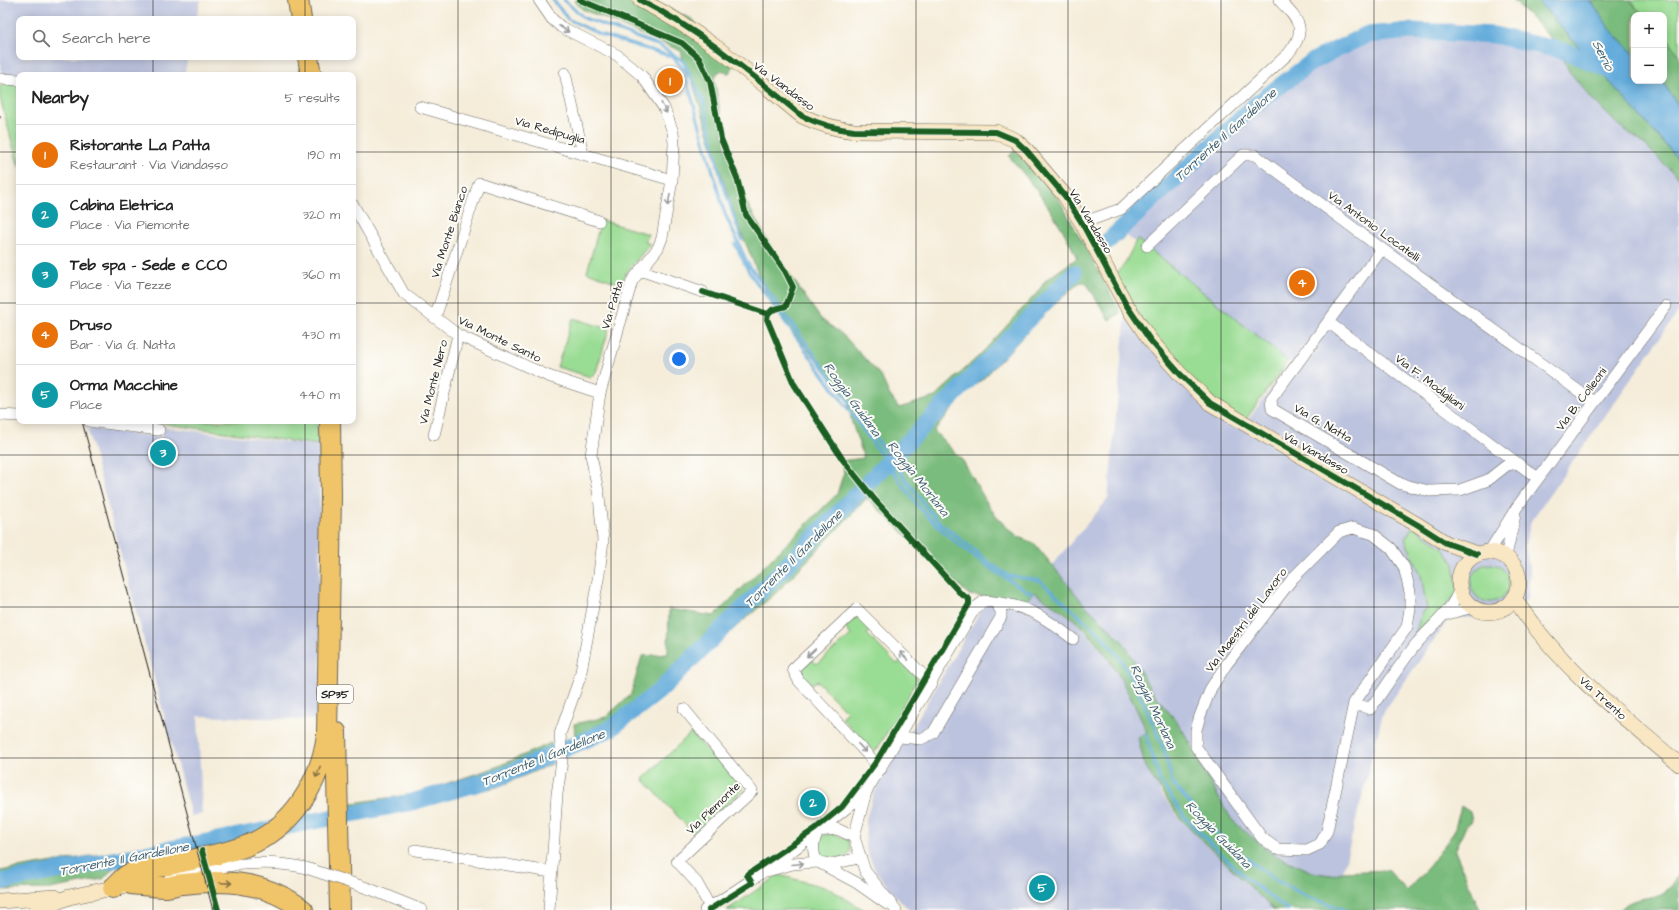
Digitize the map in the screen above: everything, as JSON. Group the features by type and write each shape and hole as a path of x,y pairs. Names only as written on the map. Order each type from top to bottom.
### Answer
{"highway":[{"path":"298,0 301,16"},
{"path":"308,60 310,72"},
{"name":"SP35","path":"330,424 340,910"},
{"path":"303,910 290,899 272,890 253,886 229,883 188,883 166,887 122,886 128,874 230,851 250,844 266,835 294,812 309,791 316,777 325,749 327,736 331,496"}],"street":[{"name":"Via Patta","path":"539,0 552,19 561,27 617,55 646,80 664,108 673,132 672,180 662,238 658,248 632,281 600,392 591,455 599,496 602,540 600,574 580,677 560,734 562,761 552,872"},
{"name":"Via Viandasso","path":"640,0 661,10 703,38 802,116 815,122 836,129 854,131 996,132 1015,140 1065,196 1082,223 1125,304 1150,340 1180,374 1210,403 1446,543 1483,553"},
{"path":"1082,223 1120,209 1288,54 1297,43 1299,31 1297,19 1279,0"},
{"path":"565,74 584,154"},
{"path":"0,79 16,80"},
{"name":"Via Redipuglia","path":"420,107 672,180"},
{"name":"Via Antonio Locatelli","path":"1147,246 1243,155 1255,155 1594,402"},
{"name":"Via Monte Bianco","path":"435,318 479,183 600,221"},
{"name":"Via Monte Santo","path":"356,209 404,294 435,318 458,335 548,376 600,392"},
{"name":"Via G. Natta","path":"1382,249 1271,398 1272,409 1401,484 1429,491 1460,490 1488,480 1506,465 1517,463"},
{"path":"640,270 703,292"},
{"name":"Via B. Colleoni","path":"1483,553 1666,306"},
{"name":"Via F. Modigliani","path":"1328,322 1517,463"},
{"name":"Via Monte Nero","path":"434,435 458,335"},
{"path":"0,415 16,416"},
{"path":"112,424 159,430"},
{"path":"1517,463 1538,478"},
{"name":"Via B. Colleoni","path":"1506,556 1517,507"},
{"name":"Via Maestri del Lavoro","path":"1353,528 1374,534 1391,548 1404,567 1410,592 1410,609 1407,627 1354,703 1327,832 1320,844 1307,850 1277,849 1262,838 1196,747 1196,730 1211,688 1226,665 1293,578 1339,532 1353,528"},
{"name":"Via Viandasso","path":"1446,543 1461,571"},
{"path":"1354,703 1370,709 1410,652 1456,599 1460,587 1461,571 1470,558 1483,553 1506,556 1513,563 1518,576 1518,590 1514,598 1509,604 1495,611 1488,612 1473,607 1467,602 1460,587"},
{"name":"Via Trento","path":"1514,598 1532,625 1591,689 1679,764"},
{"path":"895,910 864,871 854,837 866,792 932,684 975,608 979,603 984,601 1024,607 1045,617 1073,639"},
{"path":"900,737 921,739 933,733 1001,617 1001,611 996,603"},
{"path":"1441,616 1473,607"},
{"path":"881,769 799,681 793,670 857,609 932,684"},
{"name":"Via Trento","path":"1495,611 1508,614 1532,625"},
{"name":"Via Piemonte","path":"684,709 752,791 677,861 697,883 708,908 818,831 866,792"},
{"path":"854,837 837,829 818,831 813,848 818,862 857,883 895,910"},
{"path":"415,850 552,872 549,910"},
{"name":"Via Piemonte","path":"760,873 793,864 818,862 832,864 859,858"},
{"path":"12,904 69,897 242,863 274,862 306,868 370,889 422,910"},
{"path":"37,910 69,897"}],"shaded area":[{"path":"0,0 201,0 197,16 16,16 16,60 187,60 185,72 16,72 16,85 9,84 0,70"},
{"path":"1449,23 1508,30 1557,45 1569,71 1592,99 1617,124 1644,144 1679,179 1679,311 1531,521 1525,546 1530,572 1528,599 1502,617 1449,618 1383,713 1343,872 1331,875 1315,873 1272,854 1232,820 1203,771 1192,746 1180,726 1149,687 1124,643 1083,603 1052,565 1108,499 1127,299 1248,420 1290,363 1123,233 1246,112 1292,74 1353,38 1391,26"},
{"path":"162,427 319,446 321,720 198,716 202,814 191,816 87,428 161,437"},
{"path":"1034,592 1078,623 1109,659 1127,687 1147,732 1160,792 1179,818 1274,910 909,910 875,870 865,847 866,819 873,795 989,596"}],"green space":[{"path":"574,0 650,0 692,19 734,66 729,73 719,71 714,79 727,151 738,174 743,196 773,251 821,319 843,335 881,376 889,394 899,408 935,397 981,354 1037,293 1046,280 1077,258 1047,205 1009,156 1015,150 1060,201 1121,313 1109,320 1087,284 1080,282 1045,313 983,379 968,390 934,431 963,461 990,508 1005,526 1019,537 1035,544 1083,603 1124,643 1149,687 1180,726 1192,746 1203,771 1232,820 1272,854 1315,873 1331,875 1343,872 1388,870 1407,891 1430,865 1454,832 1461,806 1470,812 1472,821 1466,826 1455,851 1480,910 1274,910 1180,818 1145,767 1138,737 1147,732 1126,689 1110,661 1101,648 1079,624 1063,611 1034,592 1026,601 969,595 867,498 777,592 623,723 576,750 574,724 606,717 631,694 642,656 668,654 669,609 714,616 837,494 844,472 841,461 864,458 852,423 847,397 770,303 735,217 693,84 686,72 681,51 582,9"},
{"path":"1514,0 1537,0 1679,160 1679,179 1644,144 1617,124 1592,99 1569,71 1557,45"},
{"path":"1590,0 1631,0 1634,6 1641,12 1631,12 1631,51 1610,29"},
{"path":"1631,0 1679,0 1679,55 1667,38 1667,12 1641,12"},
{"path":"1667,38 1679,55 1679,106 1664,84 1667,84"},
{"path":"9,84 16,85 16,157 0,98 0,85"},
{"path":"601,220 648,234 645,242 650,244 626,273 621,284 587,272"},
{"path":"1137,239 1288,361 1244,422 1224,409 1158,347 1114,275 1124,265"},
{"path":"573,318 609,329 596,372 591,377 557,367"},
{"path":"167,424 317,424 318,445"},
{"path":"1413,526 1442,547 1454,564 1458,593 1413,640 1423,610 1427,610 1421,575 1405,539"},
{"path":"1490,564 1503,570 1509,583 1503,596 1490,602 1477,596 1471,583 1477,570"},
{"path":"859,615 873,629 867,634 897,664 901,660 918,679 878,748 873,752 841,717 847,712 817,681 811,684 802,674 802,669 811,659 817,664 851,635 845,628"},
{"path":"691,733 744,789 694,834 643,779"},
{"path":"551,743 552,764 497,787 348,821 346,804 414,794 494,768"},
{"path":"827,834 834,834 848,840 850,853 843,858 838,859 820,859 818,848 821,837"},
{"path":"186,840 188,850 116,866 103,879 50,889 0,890 0,871"},
{"path":"1679,874 1679,910 1620,910 1634,900 1658,895 1665,891 1672,885"},
{"path":"779,875 828,888 864,910 727,910"}],"water":[{"name":"Serio","path":"1537,0 1590,0 1610,29 1631,51 1631,84 1664,84 1679,106 1679,160"}],"waterway":[{"name":"Roggia Morlana","path":"553,0 568,19 601,35 673,57 684,70 725,214 748,264 927,508 940,523 991,564 1009,576 1039,580 1102,636 1121,660 1144,703 1164,750 1173,784 1211,827 1233,848 1274,879 1306,896 1345,910"},
{"name":"Roggia Guidana","path":"564,0 584,18 660,46 683,61 704,103 721,179 742,240"},
{"name":"Torrente Il Gardellone","path":"1108,241 1256,104 1313,61 1366,35 1413,31 1494,35 1568,52 1609,70"},
{"name":"Roggia Guidana","path":"735,244 749,272 919,507 958,544 986,565 1031,593"},
{"name":"Torrente Il Gardellone","path":"0,882 408,803 500,777 610,729 658,692 786,566 1074,273"},
{"name":"Roggia Guidana","path":"1146,735 1160,781 1187,820 1246,878 1288,910"}],"tram line":[{"path":"83,424 213,910"}],"cycle path":[{"path":"580,0 682,43 699,58 710,81 721,139 737,178 746,215 785,271 793,287 786,306 772,310 768,314"},
{"path":"640,0 662,12 704,39 802,116 815,121 854,131 996,132 1015,140 1027,151 1065,196 1082,223 1125,303 1150,340 1180,374 1210,403 1446,543 1477,554"},
{"path":"703,292 768,314"},
{"path":"709,910 752,883 747,875 815,829 842,807 876,762 969,604 969,599 961,594 875,500 843,460 794,384 767,319 768,314"},
{"path":"202,851 218,910"}],"place":[{"name":"Ristorante La Patta","path":"670,81"},
{"name":"Druso","path":"1302,283"},
{"name":"Teb spa - Sede e CCO","path":"163,453"},
{"name":"Cabina Eletrica","path":"813,803"},
{"name":"Orma Macchine","path":"1042,888"}]}
